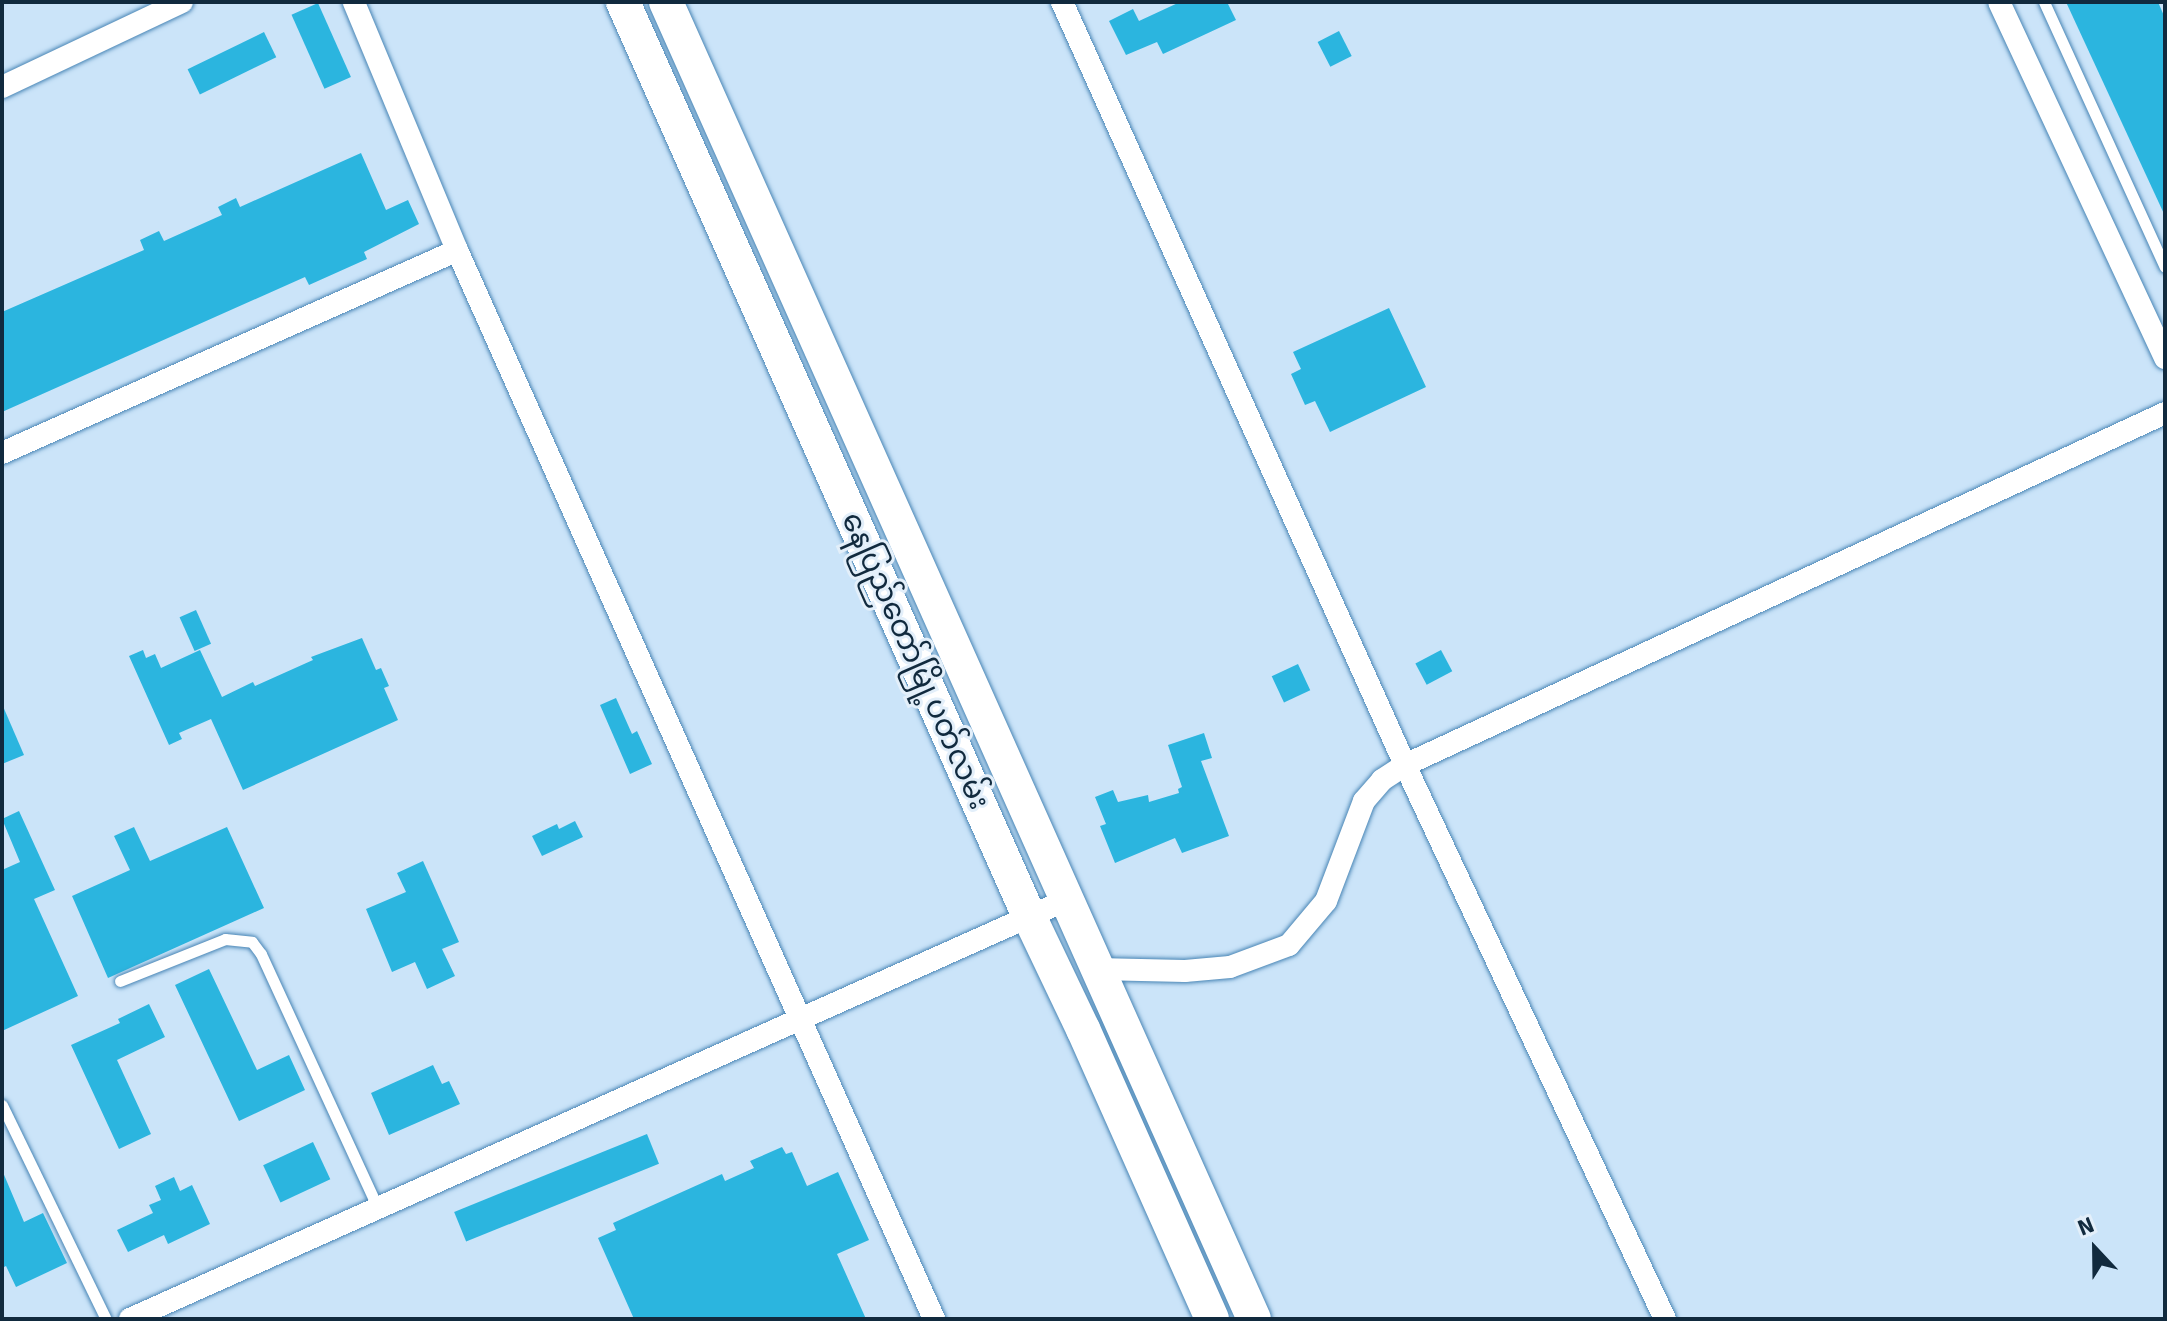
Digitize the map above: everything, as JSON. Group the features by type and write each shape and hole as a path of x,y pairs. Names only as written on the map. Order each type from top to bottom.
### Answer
{"main road":[{"name":"နေပြည်တော်မြို့ပတ်လမ်း","path":"623,2 1029,916 1083,1029 1212,1319"},
{"name":"နေပြည်တော်မြို့ပတ်လမ်း","path":"666,2 1064,901 1254,1319"}],"street":[{"path":"2,87 182,2"},
{"path":"354,2 457,250 934,1319"},
{"path":"1062,2 1405,765 1665,1319"},
{"path":"1999,2 2165,358"},
{"path":"2,453 457,250"},
{"path":"1097,969 1185,971 1230,967 1289,945 1326,901 1364,801 1382,780 1405,765 2165,413"},
{"path":"130,1319 1064,901"}],"lane":[{"path":"2044,2 2165,267"},
{"path":"120,981 225,939 252,942 261,954 377,1206"},
{"path":"2,1105 106,1319"}],"building":[{"path":"1180,2 1227,2 1236,20 1163,54 1157,42 1126,55 1109,21 1133,9 1139,21"},
{"path":"2066,2 2158,2 2165,18 2165,216"},
{"path":"318,3 351,77 324,89 292,15"},
{"path":"1339,31 1352,56 1330,67 1318,42"},
{"path":"264,32 276,57 200,94 188,69"},
{"path":"361,153 386,210 408,200 419,224 364,252 367,259 309,285 305,277 2,412 2,312 144,250 140,240 159,231 164,241 222,215 218,207 236,198 240,207"},
{"path":"1389,308 1426,387 1330,432 1315,401 1305,405 1291,374 1301,369 1293,352"},
{"path":"196,610 211,644 195,651 180,617"},
{"path":"362,638 376,670 381,668 389,686 384,688 398,720 243,790 211,719 179,733 182,739 169,745 129,656 143,650 146,658 155,654 161,668 200,650 222,697 253,682 255,686 313,660 311,657"},
{"path":"1441,650 1452,671 1427,685 1415,664"},
{"path":"1298,664 1310,690 1284,703 1272,676"},
{"path":"616,698 632,734 637,731 652,764 630,774 600,705"},
{"path":"2,704 24,755 2,764"},
{"path":"1204,733 1212,758 1201,761 1229,836 1182,853 1175,838 1115,863 1100,826 1106,824 1095,797 1113,790 1118,802 1148,795 1149,802 1179,793 1178,789 1182,787 1168,745"},
{"path":"19,811 55,890 34,899 78,996 2,1031 2,870 20,862 2,819"},
{"path":"575,821 583,837 542,856 532,836 557,824 559,829"},
{"path":"134,827 150,861 227,827 264,908 108,978 72,896 130,870 114,836"},
{"path":"423,861 459,942 442,949 455,976 427,989 415,962 392,972 366,909 406,892 397,873"},
{"path":"209,969 257,1070 289,1055 305,1090 239,1121 175,985"},
{"path":"149,1004 165,1037 117,1060 151,1134 119,1149 71,1045 120,1023 118,1019"},
{"path":"433,1065 442,1084 449,1081 460,1104 389,1135 371,1093"},
{"path":"647,1134 659,1164 466,1242 454,1212"},
{"path":"313,1142 330,1179 280,1202 263,1165"},
{"path":"782,1147 786,1154 792,1152 807,1186 838,1172 869,1240 837,1254 866,1319 634,1319 598,1238 616,1230 613,1223 722,1174 725,1181 754,1168 750,1161"},
{"path":"2,1170 24,1222 43,1213 67,1263 16,1287 6,1266 2,1268"},
{"path":"174,1177 180,1191 192,1185 210,1224 168,1244 164,1235 128,1252 117,1230 153,1213 149,1205 161,1200 155,1186"}]}
